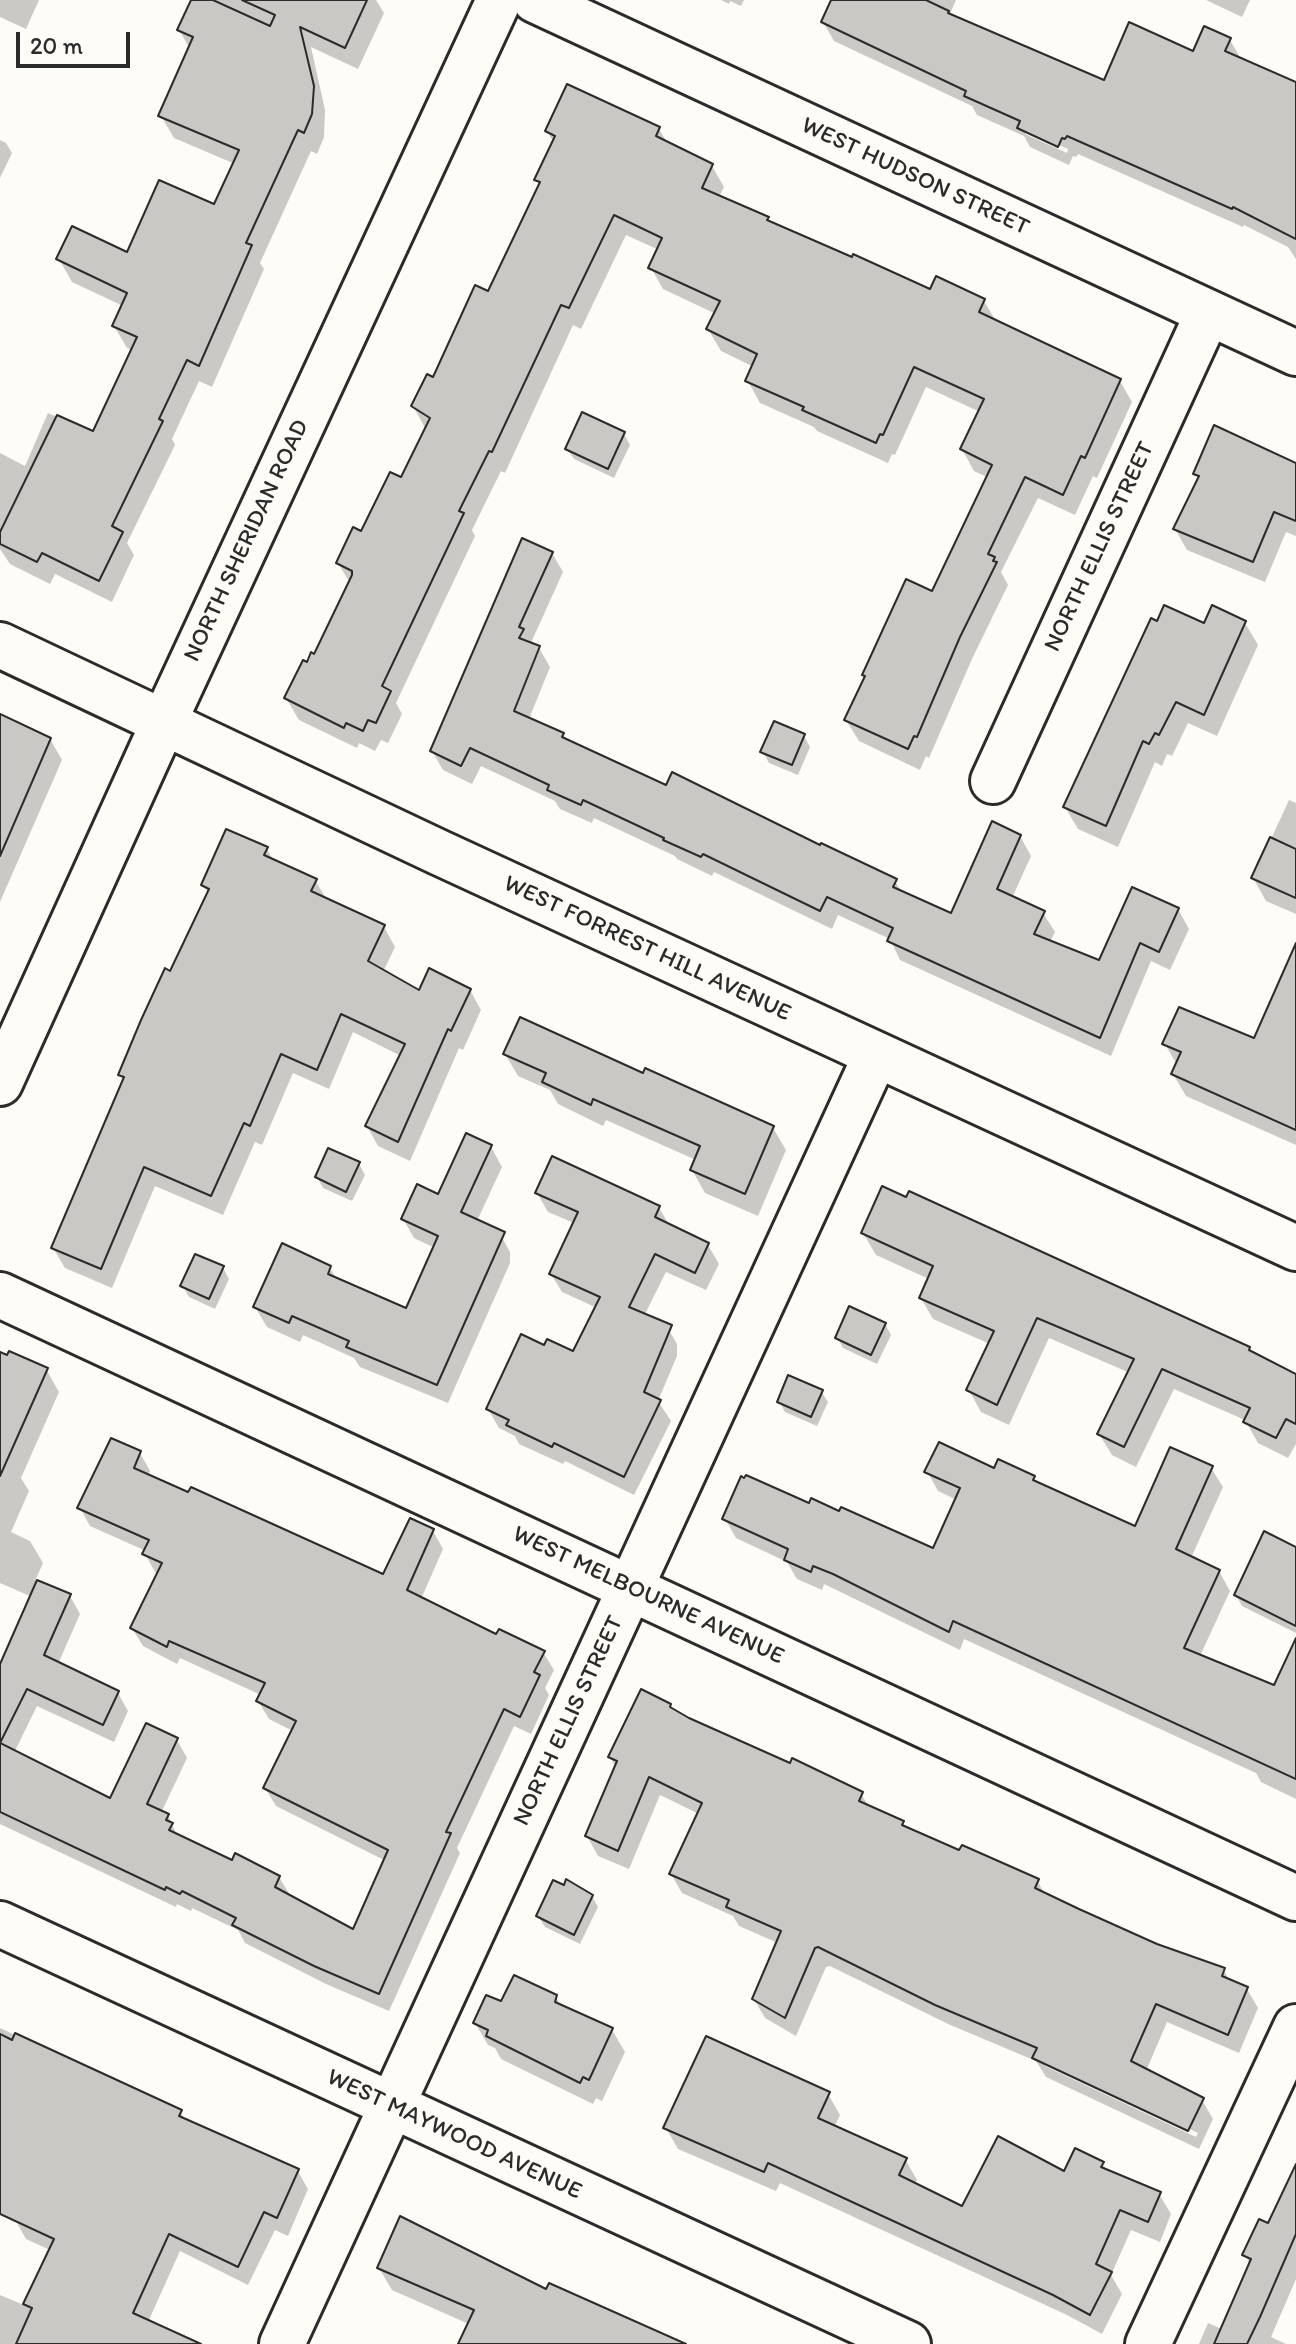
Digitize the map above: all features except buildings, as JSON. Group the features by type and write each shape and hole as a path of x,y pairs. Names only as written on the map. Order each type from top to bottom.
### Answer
{"street":[{"name":"NORTH SHERIDAN ROAD","path":"0,1083 499,0"},
{"name":"WEST HUDSON STREET","path":"535,0 1296,353"},
{"name":"NORTH ELLIS STREET","path":"993,781 1208,313"},
{"name":"WEST FORREST HILL AVENUE","path":"0,645 163,724 1296,1248"},
{"name":"NORTH ELLIS STREET","path":"282,2344 876,1055"},
{"name":"WEST MELBOURNE AVENUE","path":"0,1295 1296,1898"},
{"name":"WEST MAYWOOD AVENUE","path":"0,1924 908,2344"},
{"path":"1148,2344 1296,2027"}]}
